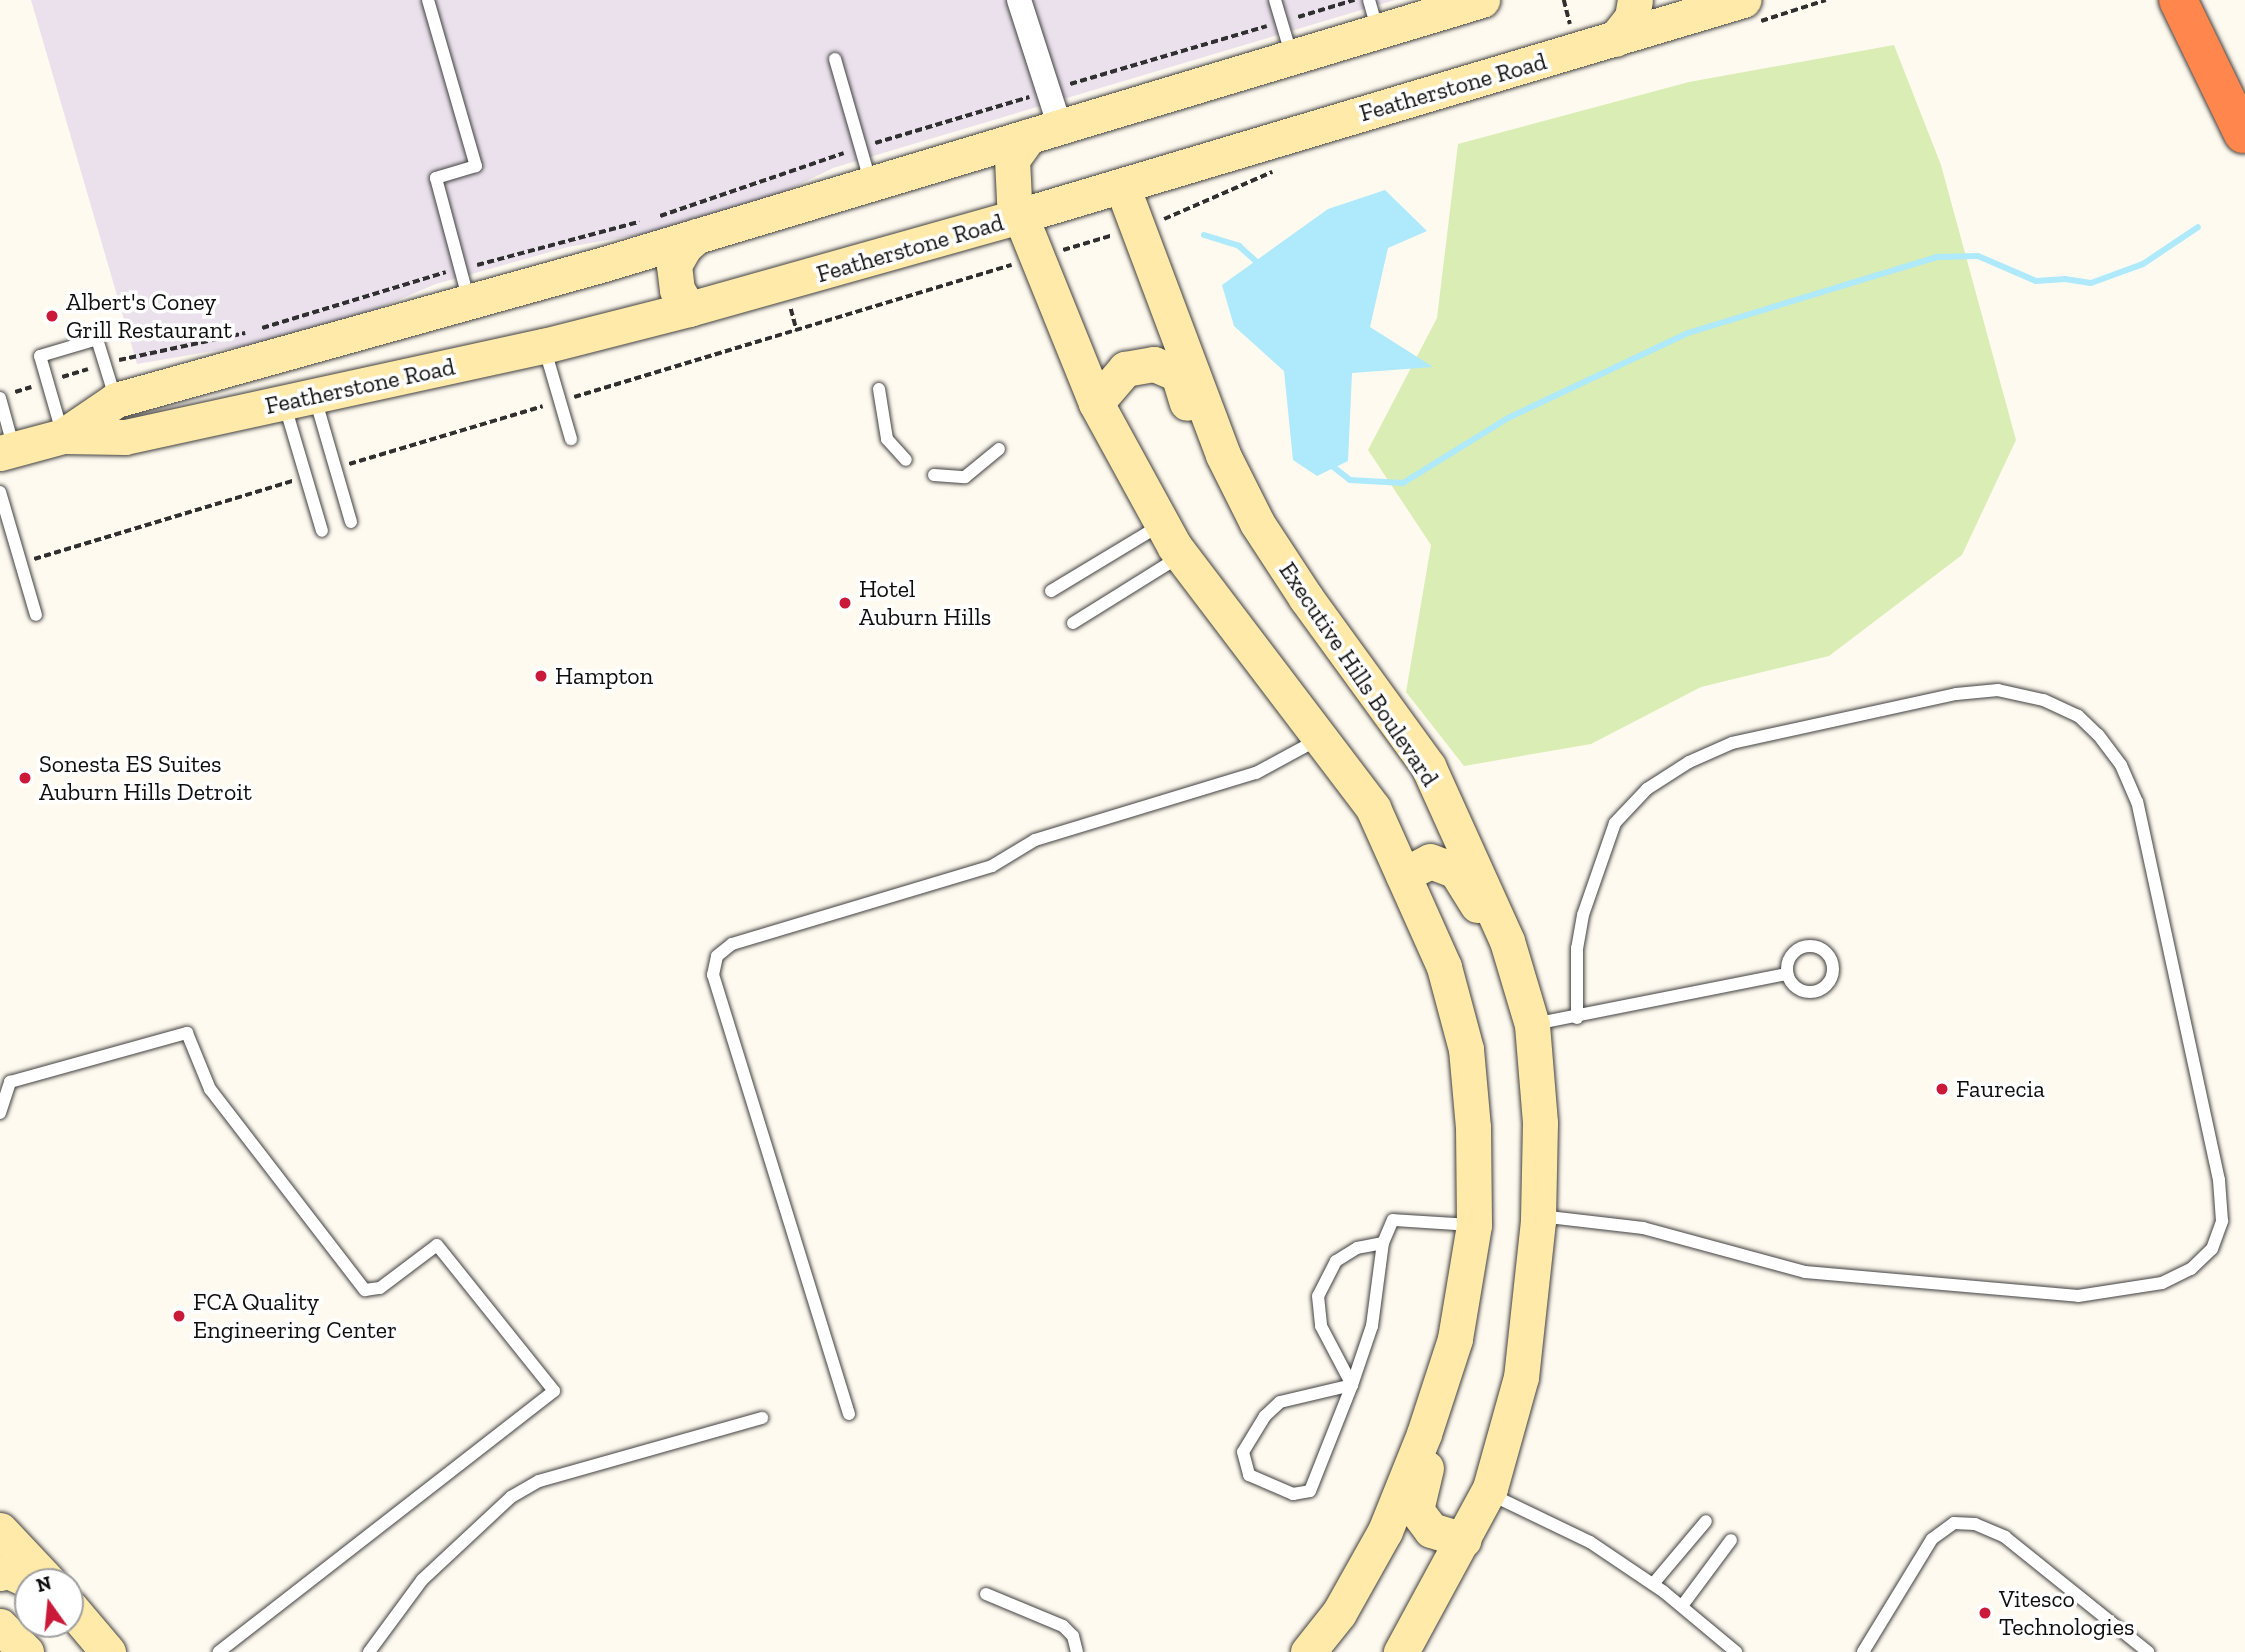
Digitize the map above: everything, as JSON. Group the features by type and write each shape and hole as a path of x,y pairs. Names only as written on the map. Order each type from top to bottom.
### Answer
{"highway":[{"path":"2178,0 2244,138"},
{"path":"2204,0 2244,138"}],"street":[{"path":"1019,0 1045,131 1018,147 1009,172 1019,216 1096,403 1162,524 1182,555 1373,808 1444,967 1466,1049 1473,1127 1474,1225 1455,1339 1452,1391 1420,1486 1416,1510 1431,1530 1464,1540"},
{"name":"Featherstone Road","path":"63,436 116,400 697,236 1292,57 1374,15 1482,0"},
{"path":"1615,39 1632,17 1635,0"},
{"name":"Featherstone Road","path":"7,451 63,436 125,438 544,346 689,309 1122,186 1743,0"},
{"name":"Executive Hills Boulevard","path":"1122,186 1223,455 1257,523 1306,598 1428,766 1507,941 1532,1025 1540,1123 1538,1216 1521,1377 1488,1493 1401,1652"},
{"path":"689,309 677,290 674,265 685,246 697,236"},
{"path":"1096,403 1125,369 1154,364 1178,374 1194,425 1222,476 1257,523"},
{"path":"1403,875 1430,861 1456,870 1475,900 1503,979 1532,1025"},
{"path":"1308,1652 1339,1613 1385,1531 1455,1339"},
{"path":"0,1530 35,1568"},
{"path":"84,1624 107,1652"},
{"path":"0,1626 25,1652"},
{"path":"84,1631 107,1652"}],"lane":[{"path":"428,0 477,166 436,178 470,301"},
{"path":"1275,0 1292,57"},
{"path":"835,59 872,184"},
{"path":"63,436 40,356 97,340 116,400"},
{"path":"544,346 571,439"},
{"path":"879,389 887,439 906,460"},
{"path":"0,398 7,451"},
{"path":"299,399 351,522"},
{"path":"299,399 322,531"},
{"path":"934,475 965,477 999,449"},
{"path":"0,492 36,615"},
{"path":"1051,591 1162,524"},
{"path":"1073,624 1182,555"},
{"path":"1538,1216 1643,1228 1805,1272 2078,1296 2162,1283 2191,1269 2213,1249 2222,1220 2219,1180 2137,802 2121,765 2098,734 2078,716 2043,700 1998,690 1956,694 1732,743 1689,762 1647,789 1615,822 1583,915 1577,948 1577,1018"},
{"path":"849,1414 713,975 717,956 732,944 992,866 1035,840 1256,774 1321,737"},
{"path":"1532,1025 1787,974"},
{"path":"0,1113 10,1082 187,1033 210,1089 365,1290 380,1288 437,1245 554,1391 219,1652"},
{"path":"1352,1385 1280,1402 1265,1416 1243,1452 1249,1475 1293,1494 1310,1491 1352,1385 1372,1326 1383,1243 1393,1220 1474,1225"},
{"path":"1352,1385 1321,1326 1318,1296 1336,1261 1357,1248 1383,1243"},
{"path":"369,1652 422,1580 511,1497 552,1478 762,1418"},
{"path":"1488,1493 1577,1534 1653,1584 1736,1652"},
{"path":"1653,1584 1706,1521"},
{"path":"1863,1652 1932,1539 1954,1524 1975,1524 2005,1536 2148,1652"},
{"path":"1682,1606 1731,1540"},
{"path":"986,1594 1063,1626 1073,1636 1077,1652"}],"path":[{"path":"1299,16 1354,0"},
{"path":"1564,0 1570,24"},
{"path":"1081,81 1264,27"},
{"path":"882,141 1021,99"},
{"path":"941,123 944,135"},
{"path":"655,217 838,155"},
{"path":"482,264 643,221"},
{"path":"1061,251 1122,232"},
{"path":"568,398 1018,263"},
{"path":"117,360 249,332 439,273"},
{"path":"788,298 797,331"},
{"path":"62,377 97,366"},
{"path":"14,392 34,386"},
{"path":"344,466 546,405"},
{"path":"37,558 294,480"}],"shaded area":[{"path":"31,0 1395,0 833,168 778,195 682,227 568,247 436,284 360,316 260,343 137,364"}],"green space":[{"path":"1894,45 1941,165 2016,440 1962,555 1829,656 1701,687 1591,744 1464,766 1406,692 1431,545 1368,450 1437,318 1458,144 1689,82"}],"water":[{"path":"1385,190 1427,231 1388,248 1370,327 1433,367 1352,373 1348,461 1317,476 1293,460 1284,371 1234,326 1222,285 1328,209"}],"waterway":[{"path":"1327,462 1350,480 1403,483 1508,418 1688,333 1936,257 1978,256 2036,281 2065,279 2091,283 2143,264 2198,227"},
{"path":"1204,235 1239,246 1260,265"}],"place":[{"name":"Albert's Coney Grill Restaurant","path":"52,316"},
{"name":"Hotel Auburn Hills","path":"845,603"},
{"name":"Hampton","path":"541,676"},
{"name":"Sonesta ES Suites Auburn Hills Detroit","path":"25,778"},
{"name":"Faurecia","path":"1942,1089"},
{"name":"FCA Quality Engineering Center","path":"179,1316"},
{"name":"Vitesco Technologies","path":"1985,1613"}]}
